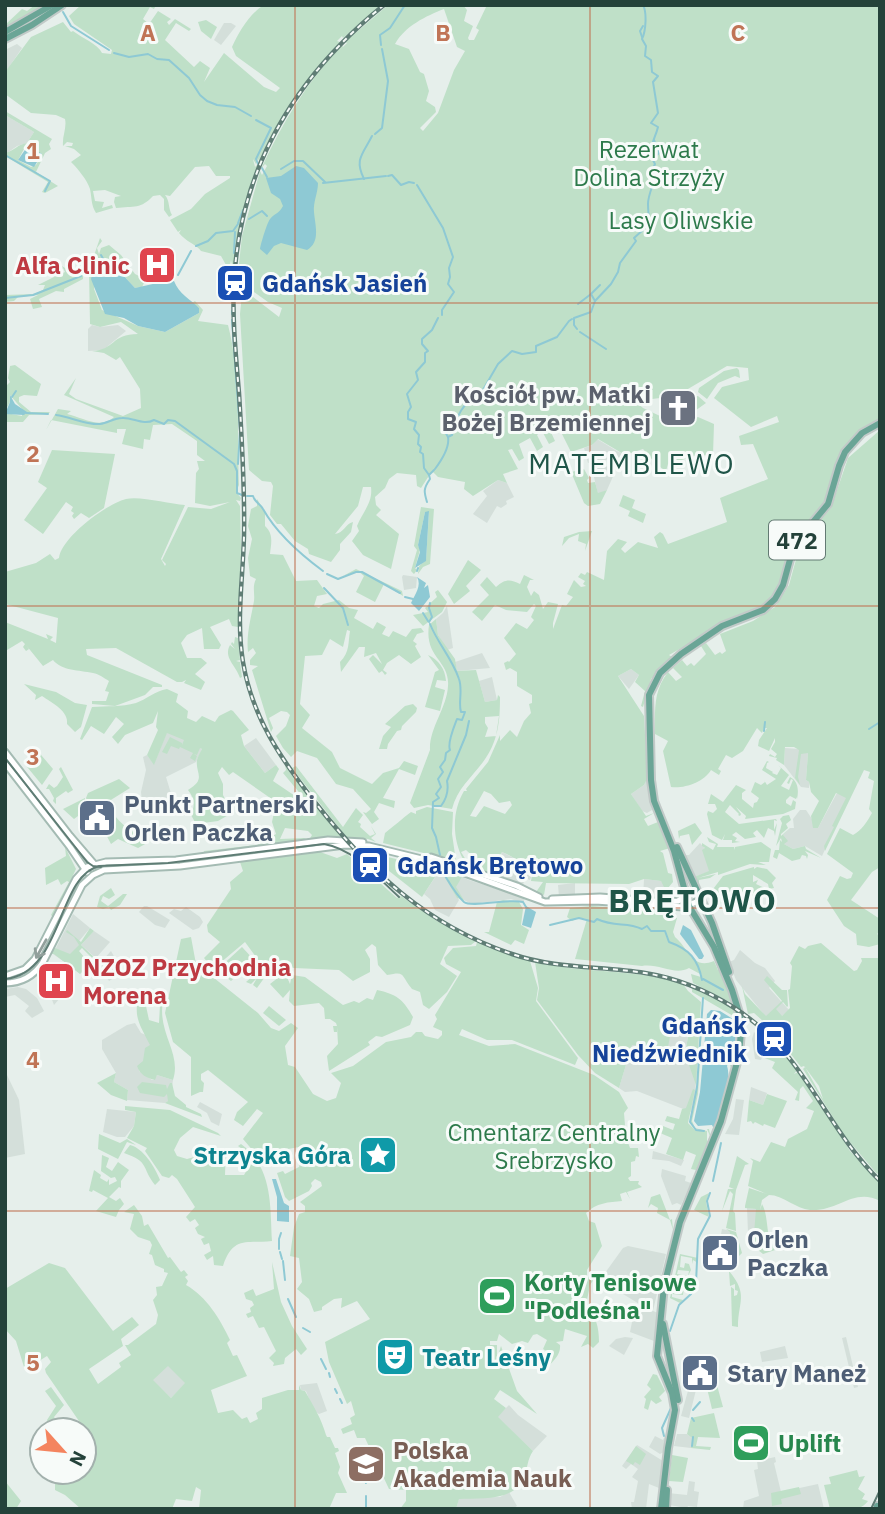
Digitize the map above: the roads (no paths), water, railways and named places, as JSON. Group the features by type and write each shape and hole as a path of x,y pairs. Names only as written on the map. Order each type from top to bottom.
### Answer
{"main road":[{"path":"5,32 51,5"},
{"path":"5,38 32,25 62,5"},
{"name":"472","path":"665,1495 678,1411 663,1332 667,1288 681,1230 720,1135 745,1031 740,998 656,793 652,709 655,688 666,670 696,647 728,626 759,615 776,603 785,587 799,542 828,509 846,457 859,441 880,425"},
{"name":"472","path":"664,1509 668,1448 675,1410 672,1394 658,1361 657,1345 664,1286 677,1222 716,1137 741,1056 741,1024 737,1003 714,947 685,897 674,851 657,811 653,794 648,709 652,685 666,666 701,639 730,622 763,610 775,599 783,585 797,540 821,516 828,504 843,456 857,438 880,425"},
{"path":"5,752 70,847 82,872"},
{"path":"5,762 94,864 93,875"},
{"path":"327,848 328,840"},
{"path":"5,976 24,970 35,959 82,872 94,864 176,860 328,840 370,843 461,868 532,896 552,900 582,897 689,906 701,900"},
{"path":"20,982 41,966 80,889 93,875 113,868 170,867 349,845 369,846 461,868"},
{"path":"82,872 93,875"},
{"path":"613,900 667,902 685,897 696,890"},
{"path":"5,983 33,984"}],"water":[{"path":"27,147 42,154 34,167 18,160"},
{"path":"296,166 304,168 318,183 314,208 316,238 307,250 281,243 274,246 267,255 260,249 264,233 270,219 283,206 280,199 271,193 266,178 281,176"},
{"path":"122,274 135,288 174,281 182,293 199,308 199,313 165,332 105,314 91,279 92,275"},
{"path":"10,395 15,404 27,412 24,415 5,414"},
{"path":"429,511 426,561 415,568 420,552 418,545 425,512"},
{"path":"417,577 426,583 424,588 428,585 430,597 419,611 411,603 418,587"},
{"path":"526,906 536,912 531,928 522,925"},
{"path":"683,925 691,930 704,956 702,959 699,959 680,934"},
{"path":"711,1010 720,1011 733,1019 736,1031 734,1049 727,1066 726,1096 717,1127 698,1126 694,1121 700,1092 707,1014"},
{"path":"272,1179 276,1179 284,1203 289,1206 289,1222 277,1221 277,1197"}],"waterway":[{"path":"381,45 380,35 390,28 405,5"},
{"path":"577,329 574,318 591,312 595,301 618,272 620,263 636,241 634,238 644,229 643,223 647,226 649,224 648,200 656,174 651,173 655,164 651,149 658,127 651,123 658,113 653,82 658,76 652,72 651,60 645,56 646,46 642,39 646,22 643,5"},
{"path":"63,12 71,26 109,50"},
{"path":"642,37 640,31 643,26"},
{"path":"375,134 382,128 388,81 382,49"},
{"path":"114,53 129,57 148,54 157,59 169,60 189,78 207,101 235,107 251,116"},
{"path":"256,120 271,128 256,159 258,164"},
{"path":"364,179 360,161 372,136"},
{"path":"651,153 656,156 659,153 654,140"},
{"path":"5,155 50,181 45,191"},
{"path":"281,169 294,161 303,161 325,182"},
{"path":"262,168 267,177"},
{"path":"388,176 392,175 401,185 414,183"},
{"path":"323,183 386,176"},
{"path":"655,180 662,184"},
{"path":"665,185 673,188 685,184"},
{"path":"417,185 443,228 453,257 448,284 454,292 442,310 442,315"},
{"path":"238,223 243,210"},
{"path":"249,219 262,211 267,216"},
{"path":"196,246 208,241 216,233 233,231 238,224"},
{"path":"234,253 235,232"},
{"path":"178,275 191,251"},
{"path":"101,255 111,273"},
{"path":"5,298 33,295 81,276"},
{"path":"591,294 600,285"},
{"path":"578,304 591,294 595,301"},
{"path":"429,475 424,468 423,454 418,444 419,435 414,429 416,422 408,419 411,407 407,394 418,380 416,372 425,362 425,353 428,351 422,344 422,339 432,330 438,318"},
{"path":"435,469 448,446 448,437 452,435 461,410 469,401 480,395 498,364 512,351 522,354 536,352 536,346 557,337 572,319"},
{"path":"232,320 240,431 238,464"},
{"path":"580,332 606,349"},
{"path":"12,397 16,391"},
{"path":"26,413 48,414"},
{"path":"56,415 95,424 122,418 146,422 154,420 164,424 168,420 175,421 234,464 237,471 237,493 242,495"},
{"path":"444,430 448,437"},
{"path":"427,502 425,488 430,479 429,475 434,470"},
{"path":"247,496 253,496 282,535 323,571"},
{"path":"327,574 338,579 362,572 400,593"},
{"path":"324,588 343,608 348,625"},
{"path":"405,597 413,599"},
{"path":"429,622 432,617 430,603"},
{"path":"423,613 428,621"},
{"path":"430,624 456,671 460,683 460,708 461,712 465,712 462,720 457,719 453,730 450,750 440,767 443,772 438,779 441,787 436,794 439,798 433,802 432,828 440,855"},
{"path":"434,806 441,806 446,797 447,781 469,721"},
{"path":"764,731 765,722"},
{"path":"869,729 880,722"},
{"path":"440,868 454,890 468,904 516,901 523,902 526,907"},
{"path":"550,925 579,918 594,922 597,919 642,929 647,926 651,931 665,931 669,942 692,956 702,980"},
{"path":"703,979 723,990"},
{"path":"703,998 697,1087 690,1122 696,1130 704,1131"},
{"path":"713,1181 721,1143"},
{"path":"670,1331 679,1305 691,1294 696,1283 698,1239 710,1216 707,1201 710,1193"},
{"path":"279,1239 281,1233"},
{"path":"279,1240 279,1249"},
{"path":"280,1252 282,1259"},
{"path":"283,1261 285,1280"},
{"path":"288,1299 296,1317"},
{"path":"303,1328 310,1332"},
{"path":"321,1359 326,1369"},
{"path":"329,1373 330,1377"},
{"path":"335,1389 337,1393"},
{"path":"340,1399 342,1403"},
{"path":"693,1410 700,1402"},
{"path":"664,1436 662,1428 671,1408"},
{"path":"692,1446 693,1437"},
{"path":"364,1470 366,1483"},
{"path":"366,1496 366,1507"}],"tram line":[{"path":"5,758 87,862 101,867"},
{"path":"5,979 24,973 39,960 74,887 85,874 99,866 168,863 324,844 355,858 399,897"},
{"path":"871,1509 880,1490"}],"railway":[{"path":"384,5 324,62 278,127 248,200 239,240 234,310 244,500 240,631 243,662 253,701 290,769 314,801 356,850 401,893 453,928 512,954 561,965 657,975 701,990 733,1007 758,1025 779,1046 860,1159 880,1181"}],"place":[{"name":"Alfa Clinic","path":"157,265"},
{"name":"Gdańsk Jasień","path":"235,283"},
{"name":"Kościół pw. Matki Bożej Brzemiennej","path":"678,408"},
{"name":"Punkt Partnerski Orlen Paczka","path":"97,818"},
{"name":"Gdańsk Brętowo","path":"370,865"},
{"name":"NZOZ Przychodnia Morena","path":"56,981"},
{"name":"Gdańsk Niedźwiednik","path":"774,1039"},
{"name":"Strzyska Góra","path":"378,1155"},
{"name":"Orlen Paczka","path":"720,1253"},
{"name":"Korty Tenisowe \"Podleśna\"","path":"497,1296"},
{"name":"Teatr Leśny","path":"395,1357"},
{"name":"Stary Maneż","path":"700,1373"},
{"name":"Uplift","path":"751,1443"},
{"name":"Polska Akademia Nauk","path":"366,1464"}],"district":[{"name":"MATEMBLEWO","path":"632,463"},
{"name":"BRĘTOWO","path":"693,900"}],"park label":[{"name":"Rezerwat Dolina Strzyży","path":"649,163"},
{"name":"Lasy Oliwskie","path":"681,220"},
{"name":"Cmentarz Centralny Srebrzysko","path":"554,1146"}]}
